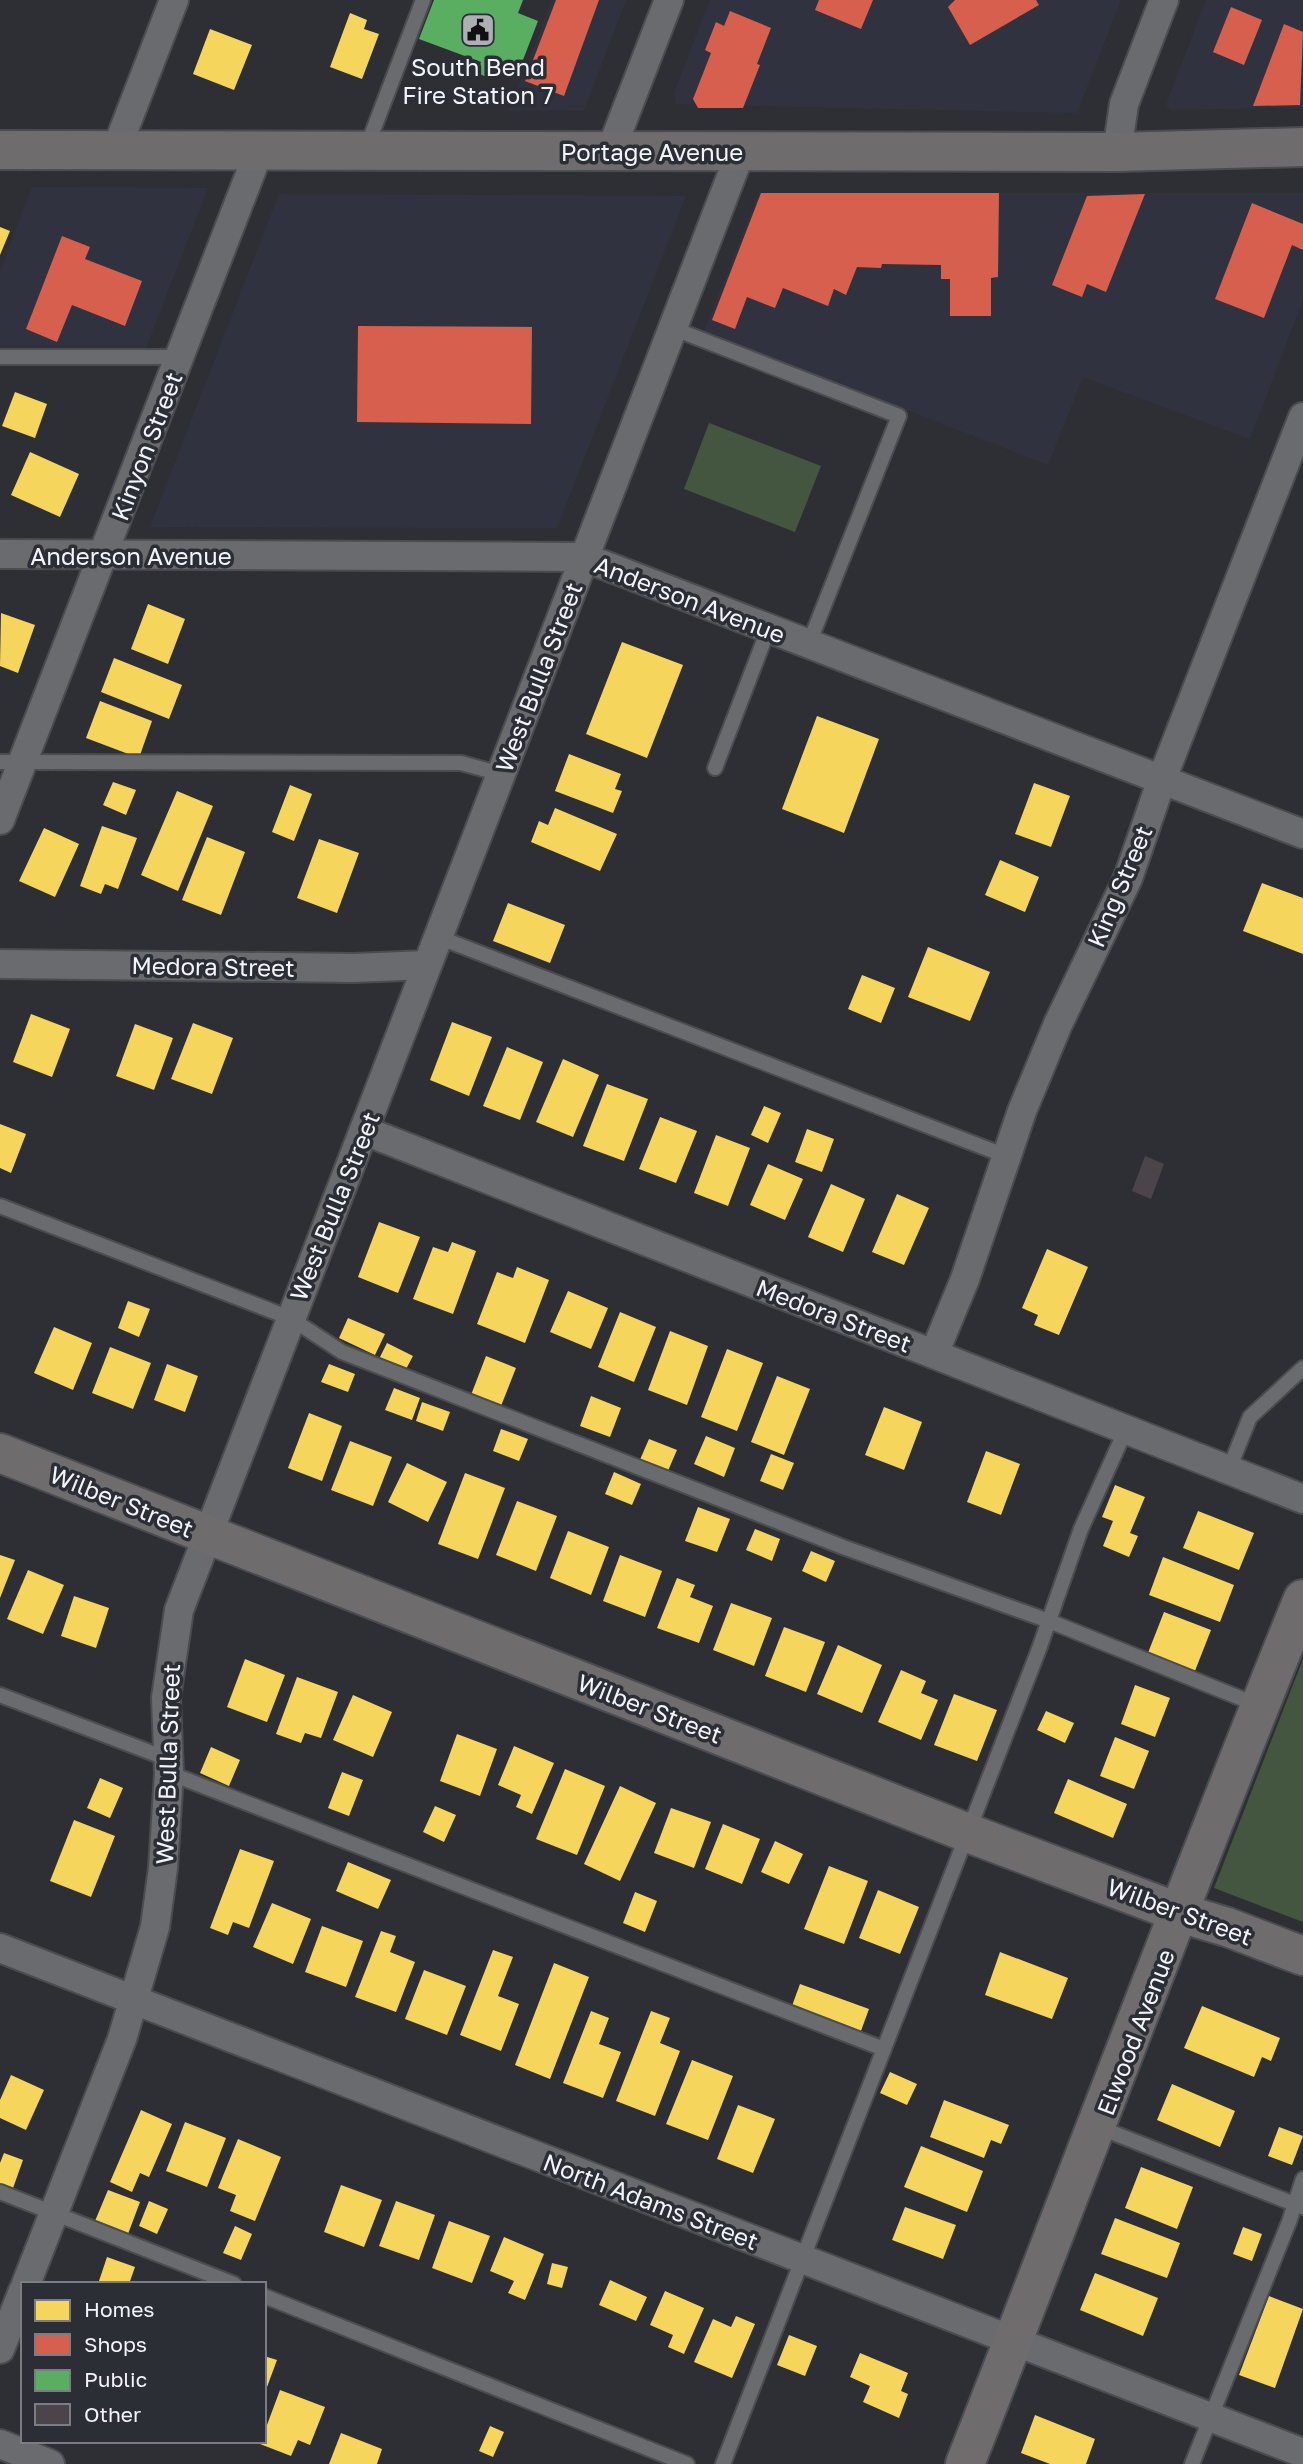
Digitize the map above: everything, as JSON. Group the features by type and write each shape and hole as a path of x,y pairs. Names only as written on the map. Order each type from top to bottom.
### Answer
{"street":[{"path":"116,150 174,0"},
{"path":"611,150 669,0"},
{"path":"1117,152 1124,104 1164,0"},
{"name":"Portage Avenue","path":"0,150 1117,152 1303,147"},
{"name":"Kinyon Street","path":"0,820 11,762 103,555 259,150"},
{"name":"West Bulla Street","path":"27,2282 135,2001 155,1927 163,1868 169,1766 166,1698 179,1610 741,151"},
{"name":"King Street","path":"934,1354 965,1279 1006,1156 1058,1024 1128,878 1162,779 1303,417"},
{"name":"Anderson Avenue","path":"0,554 583,557 808,646 1303,834"},
{"name":"Medora Street","path":"0,964 354,968 427,965"},
{"name":"Medora Street","path":"365,1131 1303,1499"},
{"name":"Wilber Street","path":"0,1453 968,1833 1303,1956"},
{"name":"Elwood Avenue","path":"965,2464 1303,1599"},
{"name":"North Adams Street","path":"0,1948 1303,2453"},
{"path":"0,2349 21,2296"},
{"path":"0,2445 50,2464"}],"lane":[{"path":"365,150 423,0"},
{"path":"672,328 899,416 808,646"},
{"path":"0,357 180,357"},
{"path":"715,768 768,630"},
{"path":"11,762 461,762 501,774"},
{"path":"438,937 1006,1156"},
{"path":"0,1206 290,1318 342,1352 843,1547 1049,1621 1260,1706"},
{"path":"1229,1469 1250,1417 1303,1368"},
{"path":"723,2464 968,1833 1081,1529 1125,1429"},
{"path":"0,1695 169,1766 884,2049"},
{"path":"1098,2127 1299,2205"},
{"path":"1192,2464 1299,2205 1303,2179"},
{"path":"0,2192 228,2282"},
{"path":"266,2297 687,2464"}],"shaded area":[{"path":"552,0 626,0 584,110 509,111"},
{"path":"710,0 1121,0 1077,113 676,104 674,93"},
{"path":"1206,0 1303,0 1303,107 1171,110 1166,105"},
{"path":"32,187 208,188 146,348 0,348 0,272"},
{"path":"759,193 1303,193 1303,300 1250,439 1083,377 1048,465 704,331"},
{"path":"279,194 686,196 557,528 150,527"}],"green space":[{"path":"709,423 821,466 795,532 684,489"},
{"path":"1303,1659 1303,1922 1214,1888"}],"building: Homes":[{"path":"350,13 367,20 364,29 379,34 362,79 330,67"},
{"path":"210,29 252,45 234,90 193,74"},
{"path":"0,227 10,231 0,255"},
{"path":"15,392 47,404 35,438 2,426"},
{"path":"30,452 79,474 60,517 11,495"},
{"path":"148,604 185,619 168,664 131,649"},
{"path":"1,613 35,625 18,673 0,666"},
{"path":"622,642 683,665 647,758 586,734"},
{"path":"114,658 182,685 169,719 101,692"},
{"path":"100,701 152,721 139,758 86,738"},
{"path":"817,716 879,739 844,833 782,809"},
{"path":"569,754 621,774 615,789 622,791 613,813 555,791"},
{"path":"113,782 136,790 126,815 103,805"},
{"path":"1034,783 1070,796 1051,847 1015,834"},
{"path":"290,785 312,794 294,841 272,832"},
{"path":"177,791 213,806 178,891 141,875"},
{"path":"555,808 617,834 600,871 531,842 539,821 548,825"},
{"path":"102,826 137,838 118,889 105,884 101,894 80,886"},
{"path":"44,828 79,844 55,897 19,881"},
{"path":"207,837 245,852 221,915 182,900"},
{"path":"319,839 359,853 337,913 297,898"},
{"path":"1000,860 1039,877 1025,912 985,895"},
{"path":"1262,883 1303,898 1303,954 1243,931"},
{"path":"508,903 565,925 550,963 493,941"},
{"path":"928,947 990,972 970,1021 908,997"},
{"path":"862,975 895,988 881,1023 848,1009"},
{"path":"31,1014 70,1029 52,1077 13,1062"},
{"path":"452,1022 492,1037 469,1096 430,1080"},
{"path":"193,1023 233,1038 212,1094 171,1079"},
{"path":"135,1024 173,1038 154,1090 116,1076"},
{"path":"507,1047 543,1062 520,1120 483,1106"},
{"path":"563,1059 599,1075 573,1137 536,1122"},
{"path":"607,1084 648,1099 624,1161 583,1146"},
{"path":"764,1106 781,1113 768,1143 751,1135"},
{"path":"660,1117 697,1131 676,1183 639,1169"},
{"path":"0,1124 26,1134 11,1173 0,1168"},
{"path":"807,1129 834,1139 822,1172 795,1162"},
{"path":"716,1135 750,1148 728,1206 694,1193"},
{"path":"768,1164 803,1179 785,1220 750,1205"},
{"path":"831,1184 865,1199 843,1252 808,1237"},
{"path":"897,1194 929,1208 904,1265 872,1252"},
{"path":"379,1222 420,1237 398,1293 358,1277"},
{"path":"452,1242 476,1251 453,1314 413,1299 433,1247 448,1252"},
{"path":"1047,1249 1088,1267 1059,1335 1034,1325 1038,1315 1022,1308"},
{"path":"517,1267 549,1280 525,1343 477,1324 497,1272 513,1278"},
{"path":"568,1291 608,1308 591,1349 550,1332"},
{"path":"128,1301 150,1309 139,1337 118,1328"},
{"path":"620,1312 656,1327 634,1382 598,1367"},
{"path":"348,1318 385,1334 375,1355 339,1338"},
{"path":"54,1327 92,1343 73,1390 34,1373"},
{"path":"670,1331 708,1346 687,1405 648,1390"},
{"path":"387,1343 413,1356 405,1371 379,1359"},
{"path":"110,1347 151,1363 133,1409 92,1393"},
{"path":"727,1349 763,1363 737,1431 701,1417"},
{"path":"486,1356 516,1368 501,1406 471,1395"},
{"path":"167,1364 198,1376 185,1412 154,1400"},
{"path":"329,1364 355,1374 348,1392 321,1382"},
{"path":"777,1376 810,1389 784,1455 751,1442"},
{"path":"394,1388 420,1398 412,1420 385,1410"},
{"path":"591,1396 621,1408 610,1437 580,1426"},
{"path":"422,1402 450,1412 443,1431 416,1421"},
{"path":"884,1407 922,1422 904,1470 865,1455"},
{"path":"309,1413 342,1426 322,1481 288,1468"},
{"path":"501,1429 528,1439 519,1461 493,1451"},
{"path":"706,1436 735,1448 724,1477 694,1464"},
{"path":"649,1439 677,1450 667,1473 639,1462"},
{"path":"350,1441 392,1457 373,1506 331,1490"},
{"path":"986,1451 1020,1464 1001,1515 967,1502"},
{"path":"771,1454 794,1463 783,1490 760,1481"},
{"path":"407,1463 447,1482 428,1522 388,1502"},
{"path":"614,1472 641,1484 632,1505 605,1494"},
{"path":"465,1473 505,1488 478,1559 438,1544"},
{"path":"1115,1485 1145,1497 1130,1533 1138,1536 1129,1557 1103,1546 1113,1521 1102,1517"},
{"path":"517,1501 557,1516 536,1571 496,1555"},
{"path":"698,1507 730,1519 717,1552 685,1541"},
{"path":"1198,1511 1254,1533 1239,1570 1183,1548"},
{"path":"755,1529 780,1539 772,1561 746,1550"},
{"path":"568,1531 609,1547 591,1595 550,1578"},
{"path":"811,1551 835,1561 826,1582 802,1571"},
{"path":"0,1555 15,1560 0,1598"},
{"path":"620,1555 662,1571 645,1617 603,1601"},
{"path":"1163,1557 1234,1585 1220,1622 1149,1595"},
{"path":"28,1570 64,1585 43,1634 7,1619"},
{"path":"677,1578 695,1585 690,1597 713,1606 699,1643 657,1628"},
{"path":"74,1596 109,1608 96,1648 61,1636"},
{"path":"731,1603 772,1618 754,1666 713,1650"},
{"path":"1164,1612 1211,1630 1193,1676 1146,1658"},
{"path":"784,1627 825,1642 806,1692 765,1676"},
{"path":"838,1645 882,1665 862,1713 817,1694"},
{"path":"245,1659 285,1675 267,1722 227,1707"},
{"path":"901,1670 926,1681 921,1693 938,1700 921,1740 878,1722"},
{"path":"297,1677 338,1692 321,1738 305,1733 301,1743 276,1734"},
{"path":"1135,1685 1170,1698 1155,1737 1121,1724"},
{"path":"954,1694 997,1710 977,1761 934,1745"},
{"path":"353,1695 392,1712 373,1757 333,1740"},
{"path":"1046,1711 1074,1723 1065,1743 1037,1730"},
{"path":"457,1734 497,1749 480,1796 440,1781"},
{"path":"1115,1737 1149,1751 1134,1789 1100,1776"},
{"path":"514,1746 554,1763 532,1814 516,1807 521,1795 498,1785"},
{"path":"211,1747 240,1760 229,1786 200,1773"},
{"path":"565,1769 605,1786 577,1855 536,1839"},
{"path":"342,1772 363,1780 349,1816 328,1808"},
{"path":"100,1778 123,1788 110,1818 87,1808"},
{"path":"1068,1779 1127,1804 1113,1838 1054,1813"},
{"path":"620,1786 656,1803 620,1881 584,1864"},
{"path":"435,1806 456,1815 444,1842 423,1832"},
{"path":"671,1808 711,1822 694,1868 654,1853"},
{"path":"74,1820 115,1836 91,1897 50,1881"},
{"path":"723,1824 760,1839 742,1884 705,1869"},
{"path":"775,1841 803,1854 789,1884 761,1872"},
{"path":"240,1849 274,1861 249,1928 233,1922 228,1935 210,1928"},
{"path":"348,1862 391,1880 378,1909 336,1891"},
{"path":"829,1866 868,1881 844,1944 804,1929"},
{"path":"878,1890 919,1907 900,1954 859,1938"},
{"path":"635,1892 657,1901 645,1932 623,1923"},
{"path":"272,1903 311,1919 293,1964 253,1947"},
{"path":"322,1926 363,1941 346,1987 305,1972"},
{"path":"381,1931 396,1936 390,1952 415,1962 396,2012 355,1997"},
{"path":"493,1950 513,1957 498,1996 519,2004 501,2051 460,2035"},
{"path":"1000,1952 1068,1978 1052,2019 985,1995"},
{"path":"554,1963 589,1977 550,2079 515,2065"},
{"path":"424,1970 466,1986 447,2035 405,2019"},
{"path":"800,1984 869,2009 858,2039 789,2014"},
{"path":"1202,2006 1280,2038 1271,2061 1262,2057 1254,2077 1184,2048"},
{"path":"591,2011 609,2018 599,2044 621,2052 603,2098 563,2083"},
{"path":"651,2011 670,2018 660,2043 680,2051 655,2116 616,2101"},
{"path":"692,2060 733,2076 708,2140 666,2124"},
{"path":"890,2072 917,2084 907,2105 880,2093"},
{"path":"11,2075 44,2090 26,2130 0,2118 0,2100"},
{"path":"1172,2084 1235,2111 1220,2147 1157,2120"},
{"path":"944,2100 1009,2125 1001,2144 991,2140 984,2158 930,2137"},
{"path":"738,2105 775,2119 753,2173 717,2159"},
{"path":"141,2110 172,2124 149,2177 140,2173 132,2192 110,2182"},
{"path":"185,2122 226,2138 207,2187 166,2171"},
{"path":"1279,2127 1303,2136 1292,2165 1268,2156"},
{"path":"238,2139 281,2157 255,2221 230,2211 236,2195 218,2188"},
{"path":"921,2146 983,2171 967,2212 904,2187"},
{"path":"4,2153 23,2160 12,2191 0,2187 0,2163"},
{"path":"1141,2167 1193,2187 1177,2229 1125,2208"},
{"path":"341,2185 382,2200 364,2247 324,2232"},
{"path":"108,2190 140,2202 128,2234 95,2221"},
{"path":"149,2201 168,2209 157,2234 139,2226"},
{"path":"396,2201 435,2215 419,2260 379,2246"},
{"path":"905,2207 956,2225 943,2259 892,2240"},
{"path":"1115,2218 1180,2243 1167,2278 1101,2254"},
{"path":"449,2221 490,2236 472,2283 432,2268"},
{"path":"235,2226 252,2234 241,2260 223,2253"},
{"path":"1243,2227 1262,2234 1252,2261 1233,2254"},
{"path":"504,2237 544,2254 525,2300 508,2293 514,2281 490,2271"},
{"path":"107,2257 135,2267 130,2282 99,2282"},
{"path":"552,2263 568,2267 562,2288 547,2284"},
{"path":"1095,2273 1158,2298 1143,2336 1080,2310"},
{"path":"610,2280 647,2297 636,2321 599,2305"},
{"path":"665,2291 704,2308 684,2354 668,2347 673,2335 650,2325"},
{"path":"1269,2296 1303,2309 1275,2388 1239,2375"},
{"path":"736,2316 755,2324 732,2378 694,2362 713,2319 731,2327"},
{"path":"789,2335 817,2346 805,2376 777,2365"},
{"path":"860,2353 908,2373 901,2391 908,2394 899,2418 863,2402 870,2386 850,2377"},
{"path":"266,2357 277,2360 266,2387"},
{"path":"280,2390 325,2407 310,2445 298,2440 291,2456 260,2444 266,2443 266,2428"},
{"path":"1035,2415 1095,2439 1086,2464 1050,2464 1021,2453"},
{"path":"490,2426 504,2432 493,2457 479,2451"},
{"path":"341,2433 382,2449 377,2464 329,2464"}],"building: Shops":[{"path":"556,0 599,0 564,96 525,81"},
{"path":"819,0 873,0 861,29 815,10"},
{"path":"955,0 1036,0 1039,5 970,45 948,7"},
{"path":"1231,7 1262,20 1244,65 1213,52"},
{"path":"730,11 771,28 757,64 760,65 743,108 698,108 693,99 711,53 705,50 716,22 724,26"},
{"path":"1284,24 1303,32 1300,105 1253,106"},
{"path":"761,193 999,193 998,277 991,278 991,316 950,316 950,279 941,279 941,265 882,264 881,268 857,267 846,295 834,289 828,306 783,288 775,308 747,297 735,329 712,320"},
{"path":"1145,194 1106,292 1087,284 1082,297 1052,285 1087,196"},
{"path":"1252,203 1303,224 1303,250 1292,245 1264,318 1215,299"},
{"path":"62,236 90,247 85,259 142,281 125,326 72,305 57,342 26,329"},
{"path":"358,326 532,327 531,424 357,422"}],"building: Public":[{"name":"South Bend Fire Station 7","path":"434,0 523,0 518,13 538,21 516,78 493,70 489,78 477,73 481,62 419,39"}],"building: Other":[{"path":"1145,1156 1164,1164 1151,1199 1132,1191"}],"place":[{"name":"South Bend Fire Station 7","path":"478,30"}]}
